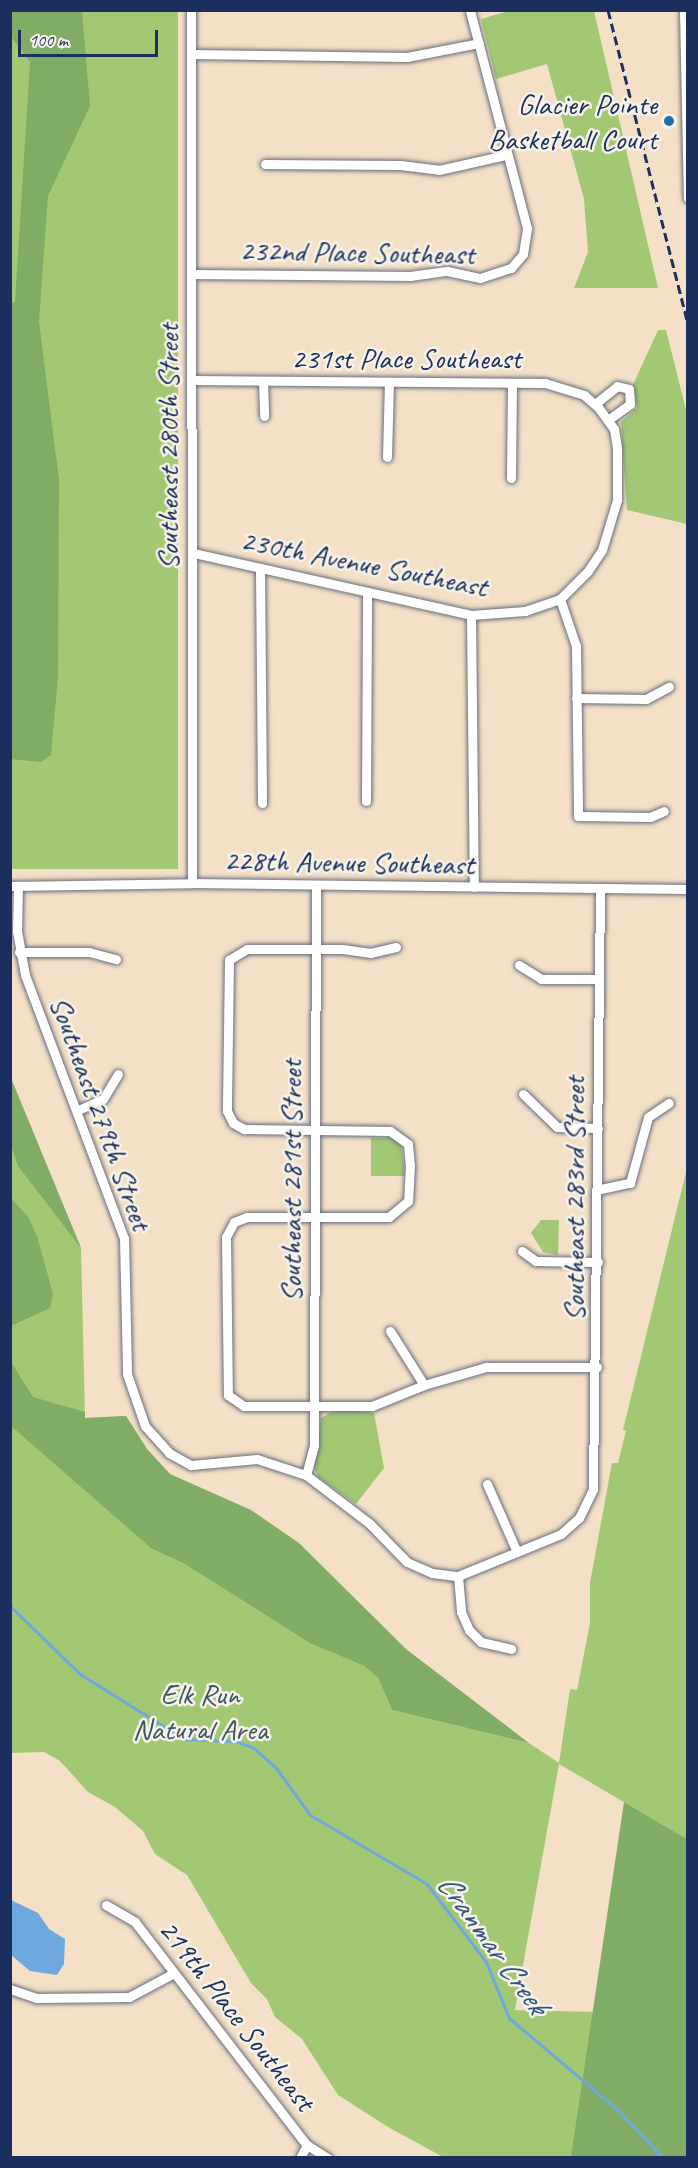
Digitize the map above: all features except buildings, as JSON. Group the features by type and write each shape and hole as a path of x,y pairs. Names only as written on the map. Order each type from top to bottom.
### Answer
{"street":[{"name":"Southeast 280th Street","path":"191,10 192,883"},
{"path":"265,164 400,165 439,170 506,155 470,10"},
{"path":"684,10 687,198"},
{"path":"191,54 407,57 479,43"},
{"name":"232nd Place Southeast","path":"191,274 410,276 447,272 490,278 518,261 526,247 526,228 506,155"},
{"name":"231st Place Southeast","path":"192,380 512,383 562,386 595,404 608,420"},
{"path":"263,381 264,416"},
{"path":"387,457 389,382"},
{"path":"511,478 512,383"},
{"path":"595,404 616,386 629,389 630,404 608,420 617,449 617,500 612,527 588,571 560,599 576,645 578,816 650,817 664,811"},
{"name":"230th Avenue Southeast","path":"193,553 471,615 525,610 560,599"},
{"path":"260,568 262,803"},
{"path":"366,592 366,801"},
{"path":"471,615 474,887"},
{"path":"576,698 646,699 669,687"},
{"name":"228th Avenue Southeast","path":"14,886 192,883 600,890 687,889"},
{"name":"Southeast 281st Street","path":"306,1475 315,1445 316,885"},
{"name":"Southeast 279th Street","path":"14,886 19,952 125,1244 130,1391 145,1426 169,1453 191,1466 256,1459 306,1475"},
{"name":"Southeast 283rd Street","path":"517,1552 561,1534 586,1508 595,1479 600,890"},
{"path":"396,947 371,953 316,949 247,949 235,954 227,966 227,1111 233,1124 244,1129 390,1131 404,1139 410,1152 410,1195 403,1209 380,1219 247,1217 234,1222 226,1237 226,1389 233,1401 244,1406 372,1406 423,1385 492,1366 597,1367"},
{"path":"19,952 89,952 116,959"},
{"path":"519,965 541,979 599,979"},
{"path":"78,1110 103,1098 118,1074"},
{"path":"523,1094 557,1127 598,1128"},
{"path":"596,1190 630,1184 648,1117 669,1103"},
{"path":"522,1251 536,1261 598,1262"},
{"path":"390,1331 423,1385"},
{"path":"306,1475 370,1524 407,1562 432,1573 458,1576 517,1552 487,1484"},
{"path":"458,1576 461,1612 469,1630 481,1642 511,1649"},
{"name":"219th Place Southeast","path":"106,1905 135,1922 307,2145 328,2157"},
{"path":"10,1989 36,1998 129,1997 174,1973"},
{"path":"300,2157 307,2145"}],"green space":[{"path":"512,10 594,11 658,288 574,288 588,252 584,199 547,64 496,79 481,19"},
{"path":"11,11 178,11 178,869 11,869"},
{"path":"11,11 82,11 90,106 48,196 39,321 59,480 58,677 51,755 41,762 10,759 10,303 15,302 30,62 12,38"},
{"path":"658,330 666,330 687,414 687,524 627,510 621,422 637,408 633,385"},
{"name":"Elk Run Natural Area","path":"10,1078 81,1248 85,1418 126,1416 147,1449 329,1651 364,1666 378,1678 392,1710 529,1743 559,1763 570,1689 577,1690 590,1623 590,1583 612,1463 618,1463 626,1431 623,1430 687,1168 687,1839 559,1764 515,2010 678,2014 677,2157 443,2157 388,2127 338,2095 302,2039 275,2017 267,1999 251,1983 187,1875 155,1854 143,1831 115,1807 88,1792 60,1761 44,1752 11,1753"},
{"path":"11,1078 81,1248 18,1166 11,1146"},
{"path":"371,1138 393,1138 401,1143 405,1176 371,1176"},
{"path":"11,1198 28,1217 37,1236 53,1294 50,1308 11,1326"},
{"path":"541,1220 559,1220 558,1255 543,1252 531,1233"},
{"path":"11,1362 33,1397 85,1412 85,1418 126,1416 147,1449 170,1474 251,1510 299,1543 406,1649 529,1743 392,1710 378,1678 364,1666 310,1643 185,1564 151,1548 11,1426"},
{"path":"333,1411 374,1413 384,1468 356,1504 318,1477 314,1468 321,1418"},
{"path":"624,1802 687,1839 687,2157 571,2157"}],"water":[{"path":"11,1900 38,1913 49,1929 65,1939 64,1964 57,1975 30,1971 11,1955"}],"waterway":[{"name":"Cranmar Creek","path":"10,1606 80,1674 184,1739 235,1741 254,1748 276,1768 310,1815 427,1884 486,1962 509,2018 618,2110 663,2158"}],"railway":[{"path":"608,10 688,325"}],"place":[{"name":"Glacier Pointe Basketball Court","path":"669,121"}]}
